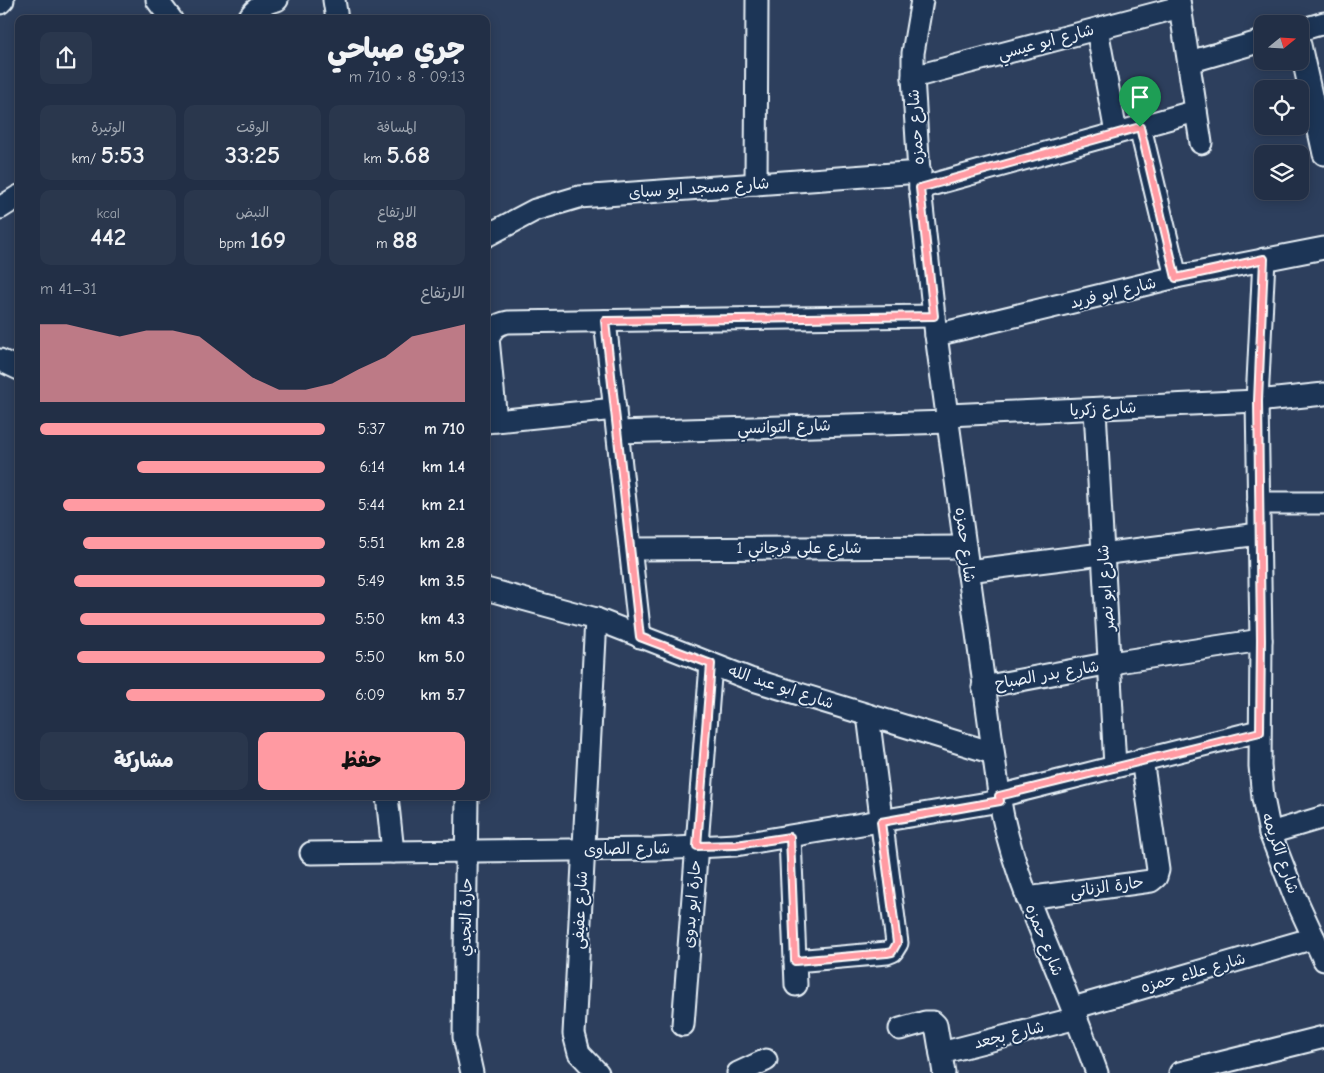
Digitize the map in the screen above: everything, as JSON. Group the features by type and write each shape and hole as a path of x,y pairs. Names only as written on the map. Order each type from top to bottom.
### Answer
{"street":[{"path":"0,3 3,0"},
{"path":"157,0 168,15"},
{"path":"251,15 263,3 277,0"},
{"path":"334,0 336,15"},
{"path":"756,184 757,0"},
{"name":"شارع حمزه","path":"922,0 913,53 920,180 935,326 983,687 1000,799 1010,848 1027,898 1075,1013 1097,1073"},
{"path":"1179,4 1201,143"},
{"name":"شارع ابو عيسي","path":"913,77 1097,29 1179,4"},
{"path":"1309,27 1324,23"},
{"path":"1097,29 1116,133"},
{"path":"1189,62 1254,43"},
{"path":"1306,70 1324,154"},
{"name":"شارع مسجد ابو سباى","path":"490,234 535,210 579,197 756,184 920,180 1116,133 1196,111"},
{"path":"1140,127 1176,278"},
{"path":"0,208 15,199"},
{"name":"شارع ابو فريد","path":"490,334 499,324 508,322 605,321 935,326 1322,248"},
{"name":"شارع الكريمه","path":"1264,259 1258,401 1262,798 1270,833 1295,898 1320,949"},
{"path":"605,321 632,549 640,637"},
{"path":"0,360 15,367"},
{"name":"شارع زكريا","path":"948,418 1258,401 1324,394"},
{"name":"شارع ابو فريد","path":"490,396 491,421"},
{"path":"491,421 616,409"},
{"name":"شارع ابو نصر","path":"1095,410 1111,663 1115,766"},
{"name":"شارع التوانسي","path":"618,432 948,418"},
{"path":"1258,503 1324,503"},
{"path":"968,571 1258,534"},
{"name":"شارع على فرجاني 1","path":"632,549 965,547"},
{"name":"شارع ابو عبد الله","path":"490,591 541,602 596,619 750,679 993,753"},
{"name":"شارع عفيفى","path":"596,619 574,1034 579,1053 598,1073"},
{"name":"شارع بدر الصباح","path":"983,687 1111,663 1261,640"},
{"name":"حارة ابو بدوى","path":"683,1024 711,664"},
{"path":"795,961 887,953 895,948 897,943 868,715"},
{"name":"شارع الصاوى","path":"311,853 583,850 736,845 881,822 1000,799 1142,759 1260,732"},
{"name":"حارة الزناتى","path":"1027,898 1151,881 1156,877 1158,870 1142,759"},
{"path":"387,800 393,852"},
{"name":"حارة النجدي","path":"467,800 464,1037 472,1073"},
{"path":"1270,833 1324,817"},
{"path":"790,837 796,985"},
{"name":"شارع علاء حمزه","path":"1075,1013 1320,949"},
{"name":"شارع بجعد","path":"943,1063 1075,1013"},
{"path":"900,1029 925,1022 933,1022 936,1025 943,1063"},
{"path":"1180,1073 1324,1037"},
{"path":"738,1073 766,1060"}],"route":[{"path":"1140,127 1176,278 1264,259 1258,401 1261,640 1260,732 1115,766 999,796 1000,801 881,822 897,943 895,948 892,952 887,953 795,961 790,837 736,845 697,846 711,664 640,637 632,549 605,321 934,316 920,188 1140,127"}]}
